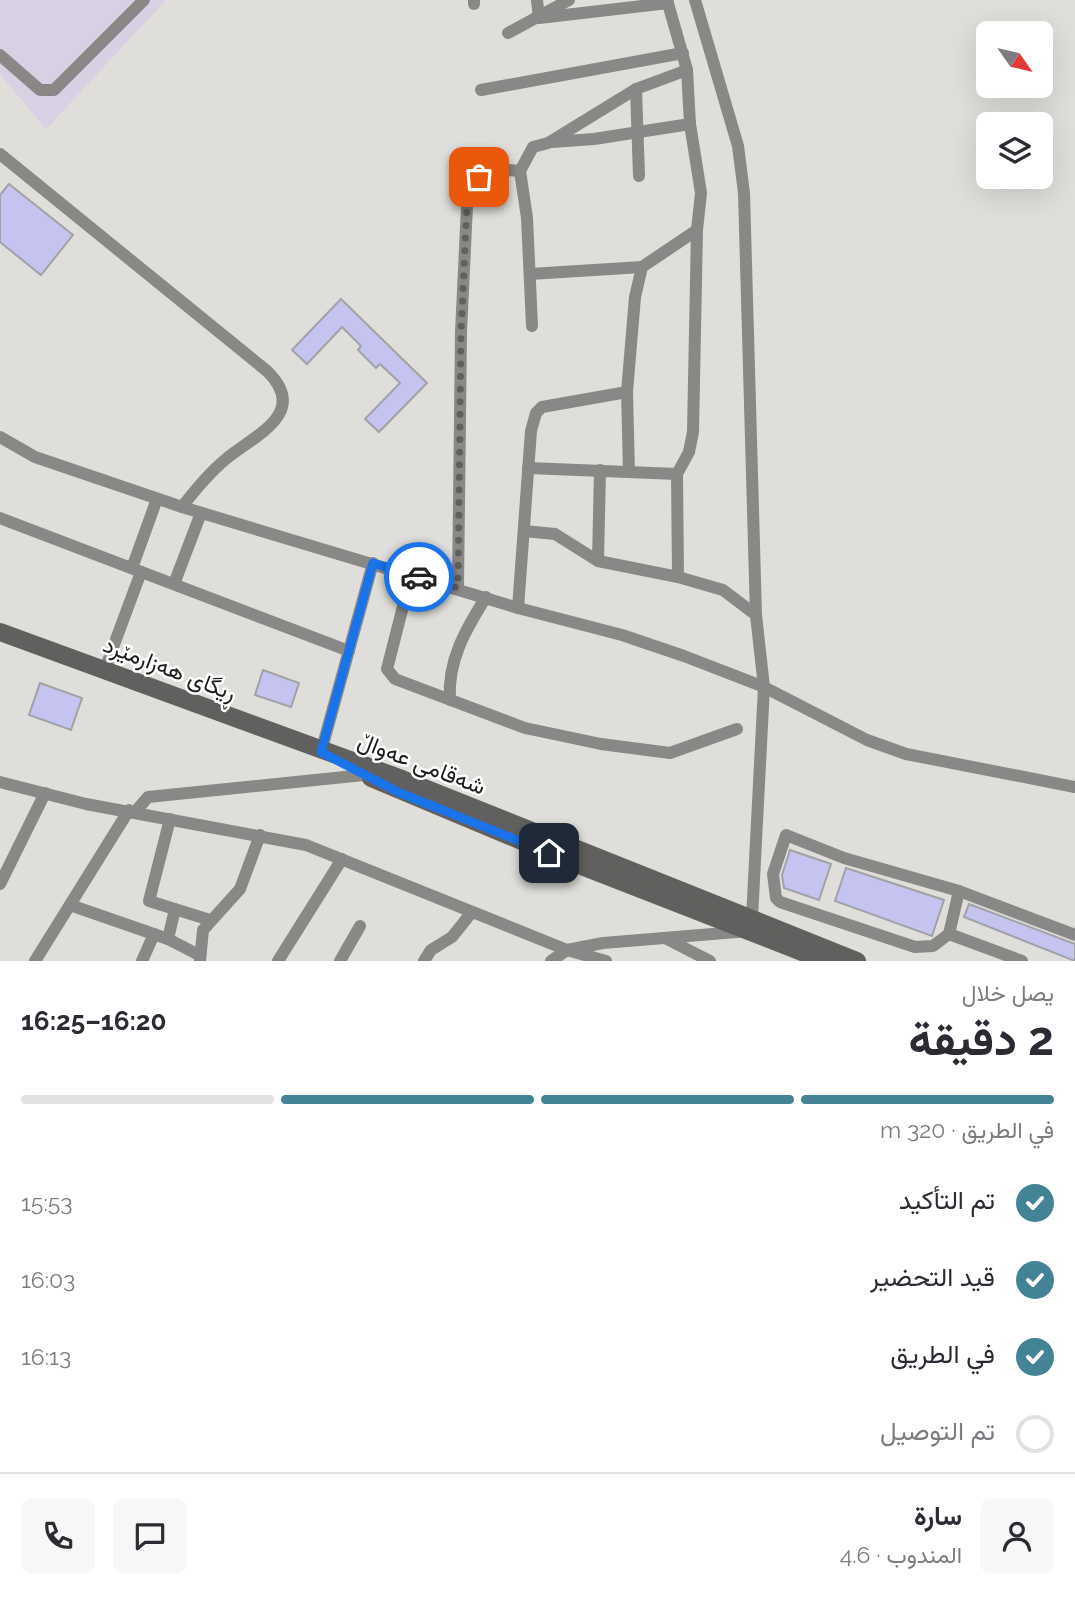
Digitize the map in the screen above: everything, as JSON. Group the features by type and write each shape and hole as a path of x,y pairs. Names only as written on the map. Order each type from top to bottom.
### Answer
{"main road":[{"name":"ڕیگای هەزارمێرد","path":"0,632 105,669 321,752"},
{"name":"شەقامی عەواڵ","path":"321,752 364,775 486,827 751,925 857,961"},
{"name":"شەقامی عەواڵ","path":"321,752 402,779 751,925 794,955 825,961"}],"street":[{"path":"0,55 40,90 54,90 144,0"},
{"path":"537,0 539,18"},
{"path":"508,33 569,0"},
{"path":"551,961 567,950 603,943 667,939 751,925 764,687 756,615 741,166 734,129 695,0"},
{"path":"539,18 668,2 683,53 687,70 690,124 701,193 697,230 693,432 689,452 677,474 678,577"},
{"path":"481,90 683,53"},
{"path":"548,143 636,89 687,70"},
{"path":"636,89 639,176"},
{"path":"532,326 527,218 520,171 533,147 690,124"},
{"path":"0,154 267,371 278,383 284,398 278,419 202,481 182,507"},
{"path":"458,588 461,332 467,205 479,177 496,169 520,171"},
{"path":"530,274 642,267 697,230"},
{"path":"629,472 627,392 635,297 642,267"},
{"path":"518,608 531,431 536,413 542,407 627,392"},
{"path":"2,441 35,457 201,513 518,608 622,635 764,687 867,740 906,754 1075,787"},
{"path":"528,468 677,474"},
{"path":"598,561 600,470"},
{"path":"105,669 157,499"},
{"path":"174,584 201,513"},
{"path":"0,518 349,651"},
{"path":"524,531 555,534 598,561 678,577 723,590 756,615"},
{"path":"321,752 373,563"},
{"path":"411,575 387,669 395,679 525,727 601,744 670,753 737,729"},
{"path":"450,700 448,677 466,630 486,597"},
{"path":"36,961 132,811 148,797 364,775"},
{"path":"1,785 86,804 306,845 567,950 601,959 603,943"},
{"path":"0,884 45,793"},
{"path":"170,818 149,901 210,920"},
{"path":"70,905 168,939 199,958 201,936 210,920 240,889 260,835"},
{"path":"959,891 949,934 933,946 915,947 780,902 776,898 773,874 786,835 844,858 959,891 1075,935"},
{"path":"278,961 342,859"},
{"path":"168,939 175,909"},
{"path":"424,961 431,950 452,937 472,912"},
{"path":"340,961 360,926"},
{"path":"142,961 154,934"},
{"path":"949,934 1022,961"},
{"path":"667,939 710,961"}],"shaded area":[{"path":"0,0 166,0 46,129 0,74"}],"building":[{"path":"9,184 73,235 41,275 0,242 0,195"},
{"path":"341,299 427,383 379,432 365,419 400,383 380,364 376,368 358,350 361,346 342,327 307,364 292,350"},
{"path":"263,670 299,683 291,707 255,695"},
{"path":"40,683 82,698 71,730 29,715"},
{"path":"790,850 831,864 819,900 784,888 782,875"},
{"path":"846,868 944,900 932,936 835,901"},
{"path":"969,904 1075,944 1075,961 964,917"}],"way so far":[{"path":"419,577 458,588 461,332 467,205 479,177"}],"route":[{"path":"419,577 373,563 321,752 398,792 549,853"}]}
